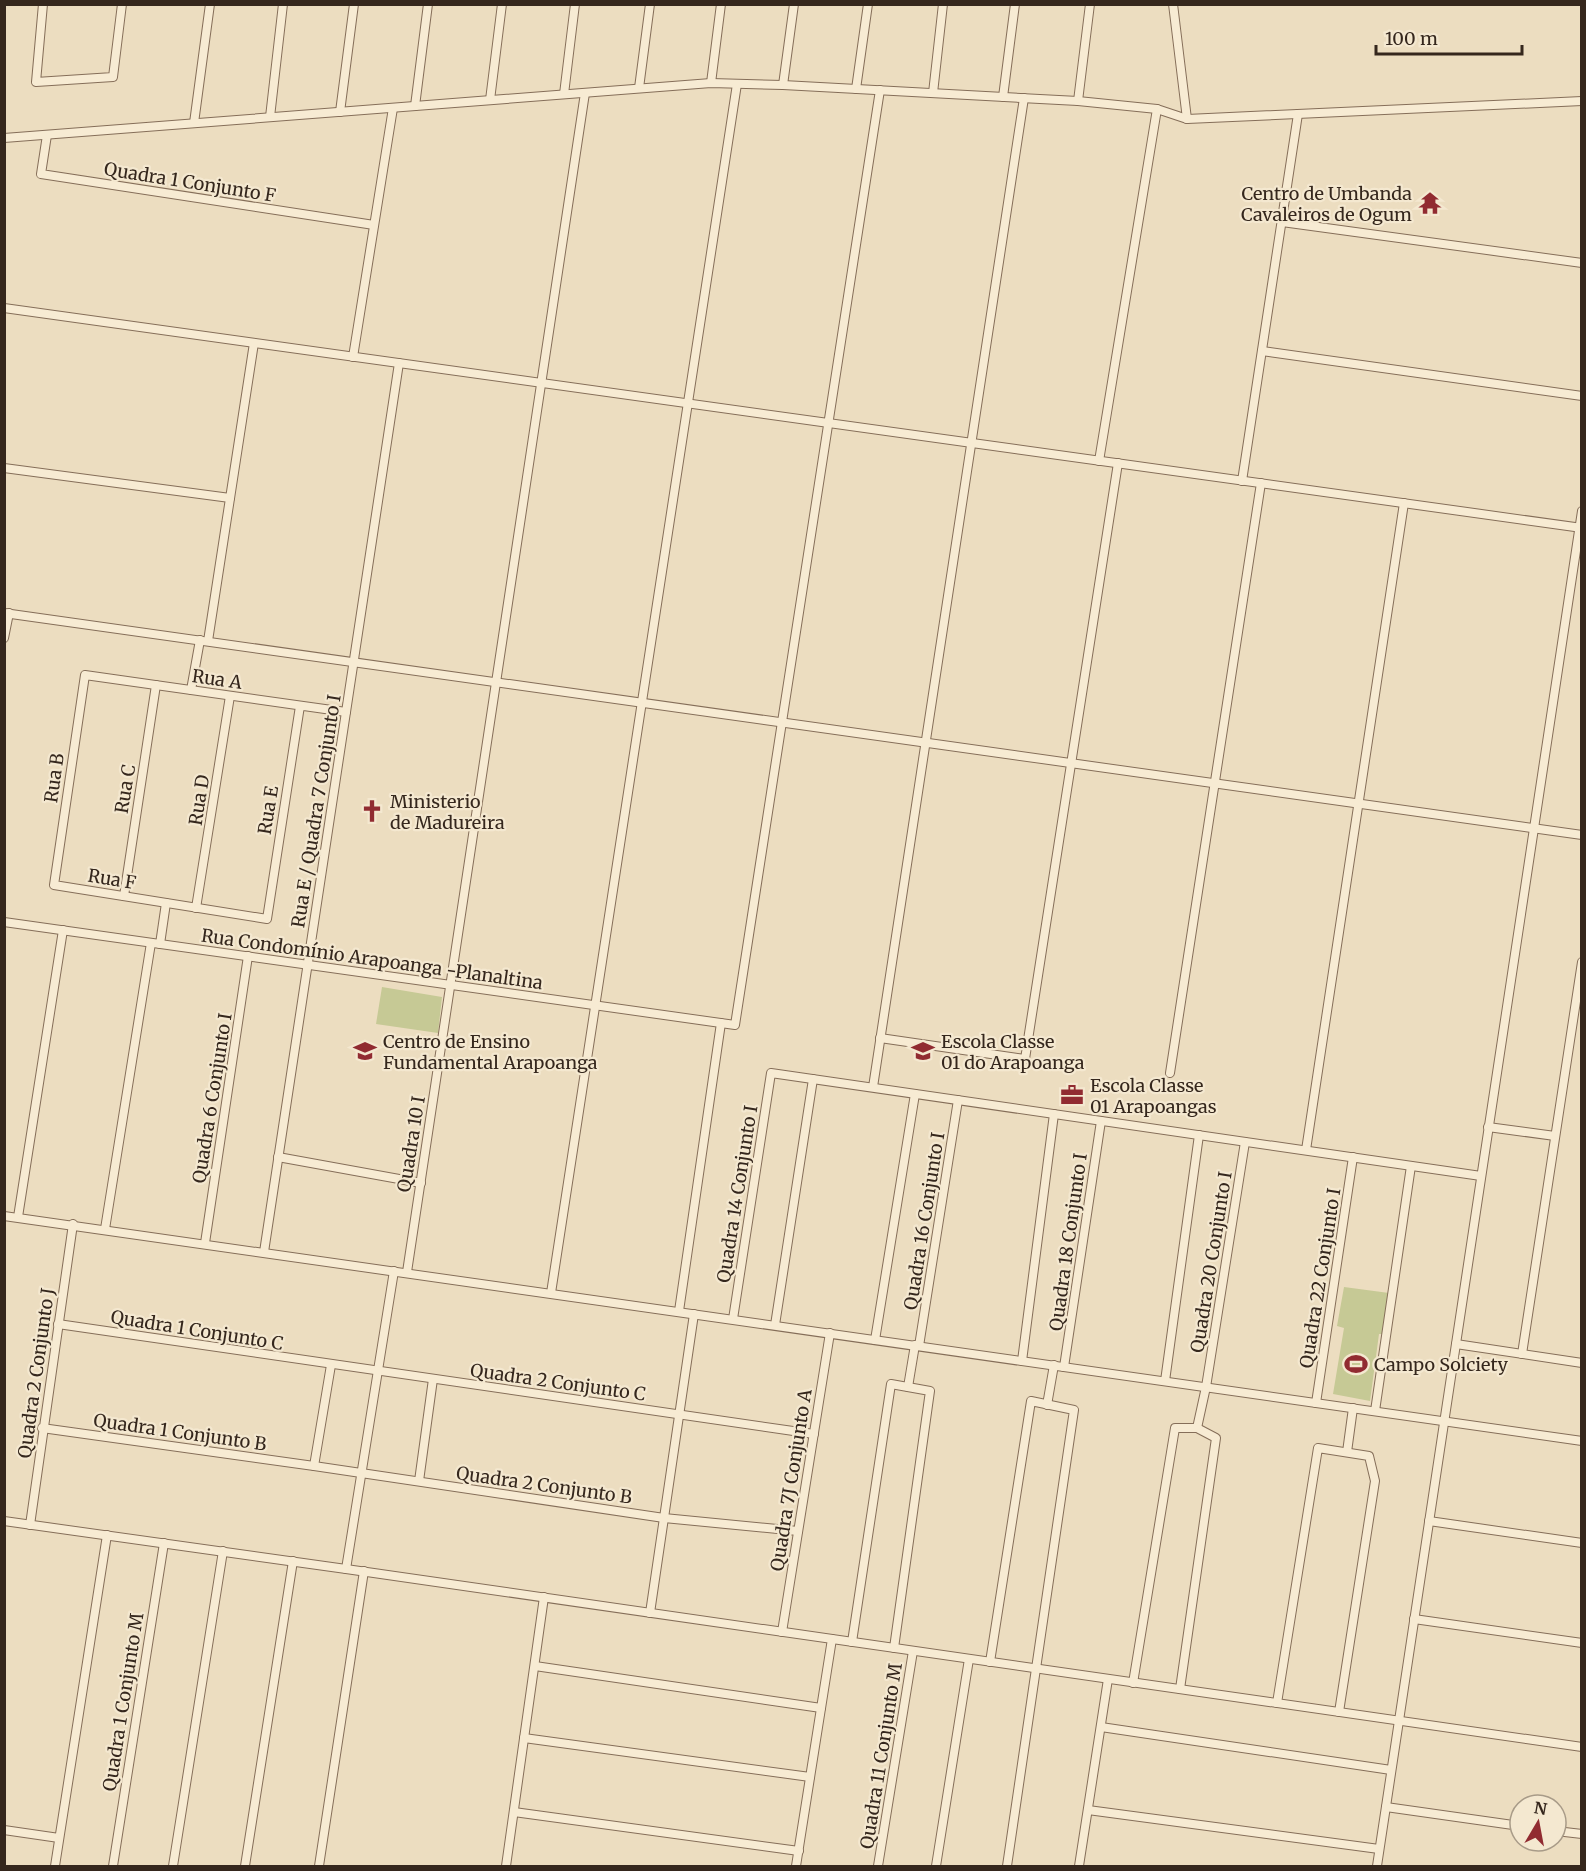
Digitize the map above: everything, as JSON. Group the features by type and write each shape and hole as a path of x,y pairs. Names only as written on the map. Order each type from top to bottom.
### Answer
{"street":[{"path":"43,4 36,82 113,77 122,4"},
{"path":"194,123 210,4"},
{"path":"270,117 283,4"},
{"path":"340,112 354,4"},
{"path":"415,106 428,4"},
{"path":"490,100 502,4"},
{"path":"564,94 575,4"},
{"path":"639,88 650,4"},
{"path":"711,83 721,4"},
{"path":"783,85 794,4"},
{"path":"856,89 868,4"},
{"path":"933,93 943,4"},
{"path":"1003,97 1015,4"},
{"path":"1078,101 1090,4"},
{"path":"1173,4 1187,119"},
{"path":"4,138 711,83 1078,101 1157,109 1187,119 1581,101"},
{"path":"551,1293 737,84"},
{"path":"782,722 880,90"},
{"name":"Quadra 10 I","path":"407,1272 585,93"},
{"path":"873,1088 1024,98"},
{"path":"353,357 393,108"},
{"path":"1099,461 1157,109"},
{"path":"1242,481 1298,114"},
{"name":"Quadra 1 Conjunto F","path":"47,135 42,174 374,225"},
{"path":"1281,222 1581,263"},
{"path":"4,308 1580,528"},
{"path":"192,690 204,641 230,498 254,343"},
{"path":"1262,351 1581,396"},
{"name":"Rua E / Quadra 7 Conjunto I","path":"264,1252 399,363"},
{"path":"880,1038 1025,1059 1118,463"},
{"path":"4,468 230,498"},
{"path":"1170,1073 1261,483"},
{"path":"1306,1150 1404,503"},
{"path":"1377,1866 1581,511"},
{"path":"4,638 7,613 1581,835"},
{"name":"Rua A","path":"85,675 346,712"},
{"name":"Rua B","path":"54,885 85,675"},
{"name":"Rua C","path":"124,896 156,685"},
{"name":"Rua D","path":"196,908 231,696"},
{"name":"Rua E","path":"267,919 300,706"},
{"name":"Rua Condomínio Arapoanga -Planaltina","path":"4,922 735,1025 782,722"},
{"name":"Rua F","path":"54,885 267,919"},
{"path":"105,1229 156,943 166,903"},
{"path":"18,1216 63,930"},
{"name":"Quadra 6 Conjunto I","path":"205,1243 248,956"},
{"path":"1522,1354 1581,962"},
{"path":"679,1311 722,1023"},
{"name":"Quadra 14 Conjunto I","path":"734,1319 771,1073 813,1079"},
{"path":"775,1325 813,1079 1481,1176"},
{"name":"Quadra 16 Conjunto I","path":"875,1340 915,1094"},
{"name":"Quadra 16 Conjunto I","path":"908,1387 917,1346 958,1100"},
{"name":"Quadra 18 Conjunto I","path":"1022,1361 1054,1114"},
{"name":"Quadra 18 Conjunto I","path":"1064,1367 1101,1121"},
{"path":"1488,1127 1555,1136"},
{"name":"Quadra 20 Conjunto I","path":"1165,1381 1199,1135"},
{"name":"Quadra 20 Conjunto I","path":"1197,1428 1206,1387 1245,1142"},
{"path":"278,1157 421,1183"},
{"name":"Quadra 22 Conjunto I","path":"1316,1403 1353,1157"},
{"path":"1375,1411 1411,1166"},
{"path":"4,1216 18,1216 1581,1441"},
{"name":"Quadra 2 Conjunto J","path":"30,1525 72,1224"},
{"path":"346,1569 394,1271"},
{"path":"650,1613 694,1314"},
{"name":"Quadra 1 Conjunto C","path":"58,1324 378,1371"},
{"name":"Quadra 7J Conjunto A","path":"782,1632 830,1333"},
{"path":"1456,1344 1581,1363"},
{"path":"314,1466 331,1365"},
{"path":"1047,1405 1054,1365"},
{"name":"Quadra 2 Conjunto C","path":"378,1371 814,1434"},
{"path":"419,1481 433,1379"},
{"path":"852,1642 891,1384 930,1391 894,1648"},
{"path":"990,1662 1030,1401 1074,1410 1007,1866"},
{"path":"1347,1452 1353,1408"},
{"name":"Quadra 1 Conjunto B","path":"42,1428 361,1473"},
{"path":"1133,1683 1175,1428 1197,1428 1216,1438 1180,1689"},
{"path":"1277,1703 1318,1448 1347,1452 1369,1456 1375,1481 1339,1712"},
{"name":"Quadra 2 Conjunto B","path":"361,1473 664,1518 798,1531"},
{"path":"4,1521 1581,1747"},
{"path":"1429,1521 1581,1543"},
{"path":"55,1866 107,1535"},
{"name":"Quadra 1 Conjunto M","path":"113,1866 164,1543"},
{"path":"172,1866 223,1551"},
{"path":"245,1866 293,1561"},
{"path":"319,1866 364,1571"},
{"path":"506,1866 544,1597"},
{"path":"1414,1619 1581,1644"},
{"path":"796,1866 832,1639"},
{"name":"Quadra 11 Conjunto M","path":"878,1866 913,1651"},
{"path":"936,1866 969,1659"},
{"path":"535,1666 821,1708"},
{"path":"1079,1866 1108,1679"},
{"path":"1101,1727 1391,1770"},
{"path":"524,1738 810,1777"},
{"path":"1386,1808 1508,1824"},
{"path":"1088,1810 1379,1849"},
{"path":"514,1812 799,1851"},
{"path":"4,1830 59,1838"}],"green space":[{"path":"382,987 442,997 438,1033 376,1024"},
{"path":"1344,1287 1389,1293 1383,1334 1379,1334 1370,1401 1333,1394 1344,1328 1337,1326"}],"place":[{"name":"Centro de Umbanda Cavaleiros de Ogum","path":"1430,203"},
{"name":"Ministerio de Madureira","path":"372,811"},
{"name":"Centro de Ensino Fundamental Arapoanga","path":"365,1051"},
{"name":"Escola Classe 01 do Arapoanga","path":"923,1051"},
{"name":"Escola Classe 01 Arapoangas","path":"1072,1095"},
{"name":"Campo Solciety","path":"1356,1364"}]}
